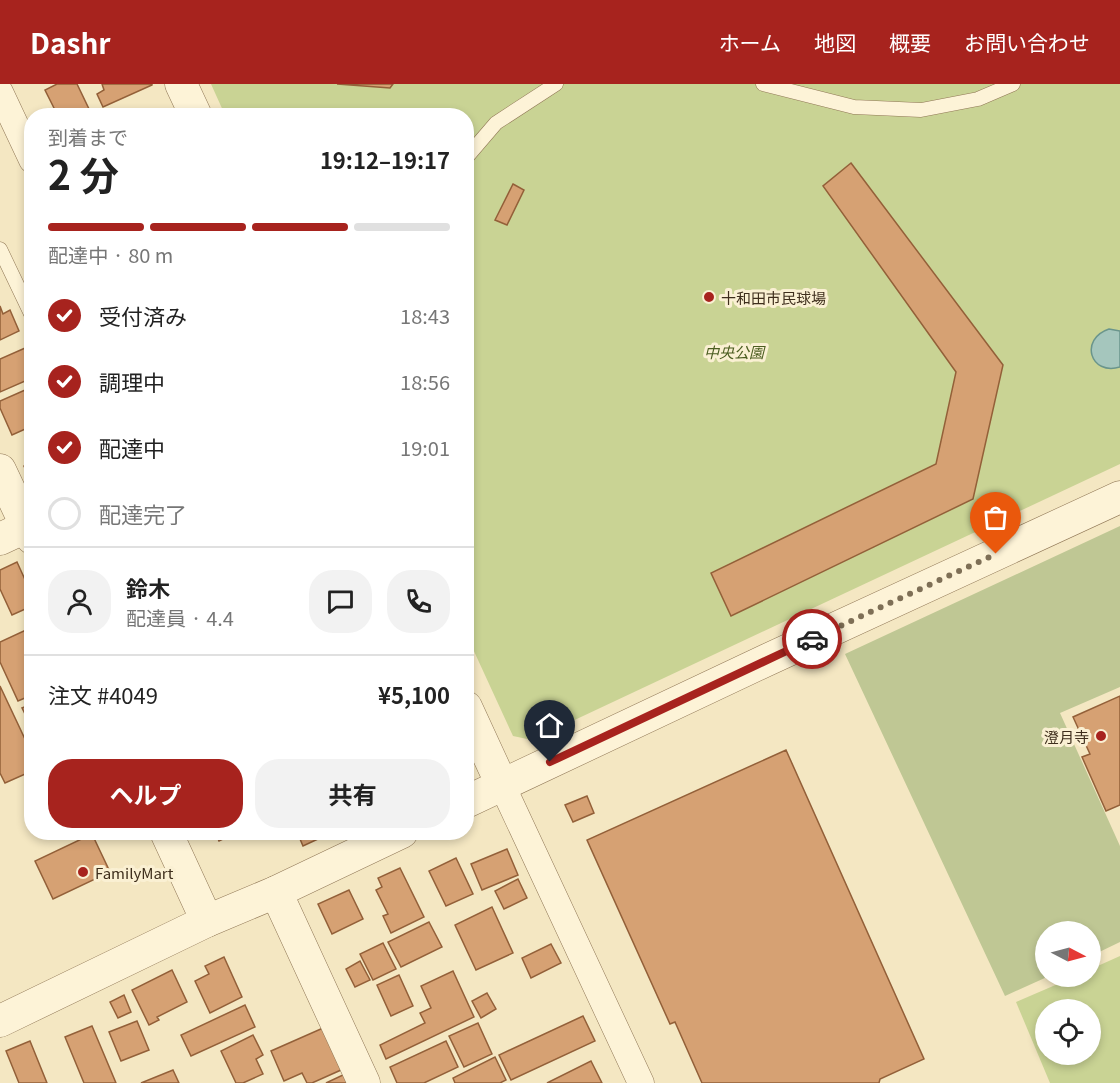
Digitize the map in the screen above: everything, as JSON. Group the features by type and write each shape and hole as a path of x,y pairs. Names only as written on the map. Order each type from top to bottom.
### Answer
{"street":[{"path":"181,84 192,108"},
{"path":"0,92 24,143"},
{"path":"0,470 22,532"},
{"path":"474,798 1120,497"},
{"path":"474,724 641,1083"},
{"path":"170,840 207,921"},
{"path":"0,1021 207,921 276,892 385,840"},
{"path":"276,892 364,1083"}],"lane":[{"path":"474,149 496,123 556,84"},
{"path":"763,84 854,107 921,110 978,99 1013,84"},
{"path":"0,249 24,299"}],"green space":[{"name":"中央公園","path":"211,84 1120,84 1120,464 532,740 513,736 474,651 474,108 222,108"},
{"path":"1120,526 1120,687 1060,713 1120,846 1120,942 1101,951 1101,921 1035,921 1035,982 1005,996 845,654"},
{"path":"1120,956 1120,1083 1050,1083 1042,1065 1101,1065 1101,999 1035,999 1035,1047 1016,1002 1051,987 1101,987 1101,965"}],"water":[{"path":"1109,329 1120,331 1120,367 1101,366 1095,362 1092,355 1091,348 1094,340"}],"building":[{"path":"57,84 77,84 89,108 54,108 45,90"},
{"path":"102,84 152,85 103,107 97,94 104,90"},
{"path":"337,84 393,84 390,88"},
{"path":"851,163 1003,365 973,499 731,616 711,573 936,464 956,372 823,186"},
{"path":"513,184 524,190 507,225 495,220"},
{"path":"0,306 3,314 10,310 19,331 0,340"},
{"path":"24,348 24,382 0,392 0,359"},
{"path":"24,390 24,430 12,435 0,408 0,401"},
{"path":"17,562 24,577 24,610 12,615 0,589 0,570"},
{"path":"24,631 24,698 18,701 0,662 0,642"},
{"path":"0,686 24,737 24,775 5,783 0,773"},
{"name":"澄月寺","path":"1120,696 1120,805 1106,811 1082,757 1090,754 1073,717"},
{"path":"786,750 924,1059 880,1079 879,1083 702,1083 675,1022 670,1024 587,840"},
{"path":"587,796 594,813 573,822 565,805"},
{"path":"79,840 95,840 110,872 53,899 35,861"},
{"path":"300,840 316,840 303,846"},
{"path":"507,849 518,875 482,890 471,864"},
{"path":"456,858 473,894 446,906 429,871"},
{"path":"400,868 424,917 391,933 383,916 388,914 376,890 382,887 378,878"},
{"path":"518,879 527,898 504,909 495,891"},
{"path":"349,890 363,919 332,934 318,904"},
{"path":"492,907 513,953 476,970 455,925"},
{"path":"429,922 442,947 401,967 388,942"},
{"path":"383,943 396,969 373,980 360,954"},
{"path":"551,944 561,963 531,978 522,958"},
{"path":"224,957 242,997 210,1013 195,981 209,974 205,966"},
{"path":"360,961 370,980 355,987 346,969"},
{"path":"172,970 187,1002 157,1017 159,1020 149,1025 132,990"},
{"path":"453,971 474,1017 386,1059 380,1045 425,1023 420,1013 431,1008 421,986"},
{"path":"399,975 413,1006 391,1016 377,985"},
{"path":"487,993 496,1009 481,1018 472,1001"},
{"path":"124,995 131,1012 118,1018 110,1002"},
{"path":"245,1005 255,1027 191,1056 181,1035"},
{"path":"583,1016 595,1041 511,1080 499,1055"},
{"path":"137,1021 149,1050 121,1061 109,1032"},
{"path":"478,1023 492,1054 464,1067 449,1036"},
{"path":"92,1026 116,1083 84,1083 65,1037"},
{"path":"323,1028 341,1070 312,1083 307,1083 302,1073 284,1081 271,1051"},
{"path":"253,1035 263,1055 256,1059 263,1074 243,1083 236,1083 221,1051"},
{"path":"30,1041 47,1083 19,1083 6,1051"},
{"path":"446,1041 458,1067 424,1083 397,1083 390,1067"},
{"path":"495,1057 506,1080 500,1083 455,1083 453,1078"},
{"path":"591,1061 602,1083 547,1083"},
{"path":"173,1070 179,1083 141,1083"},
{"path":"345,1074 349,1083 326,1083"}],"way so far":[{"path":"812,639 996,554"}],"place":[{"name":"十和田市民球場","path":"709,297"},
{"name":"澄月寺","path":"1101,736"},
{"name":"FamilyMart","path":"83,872"}],"route":[{"path":"550,762 812,639"}]}
